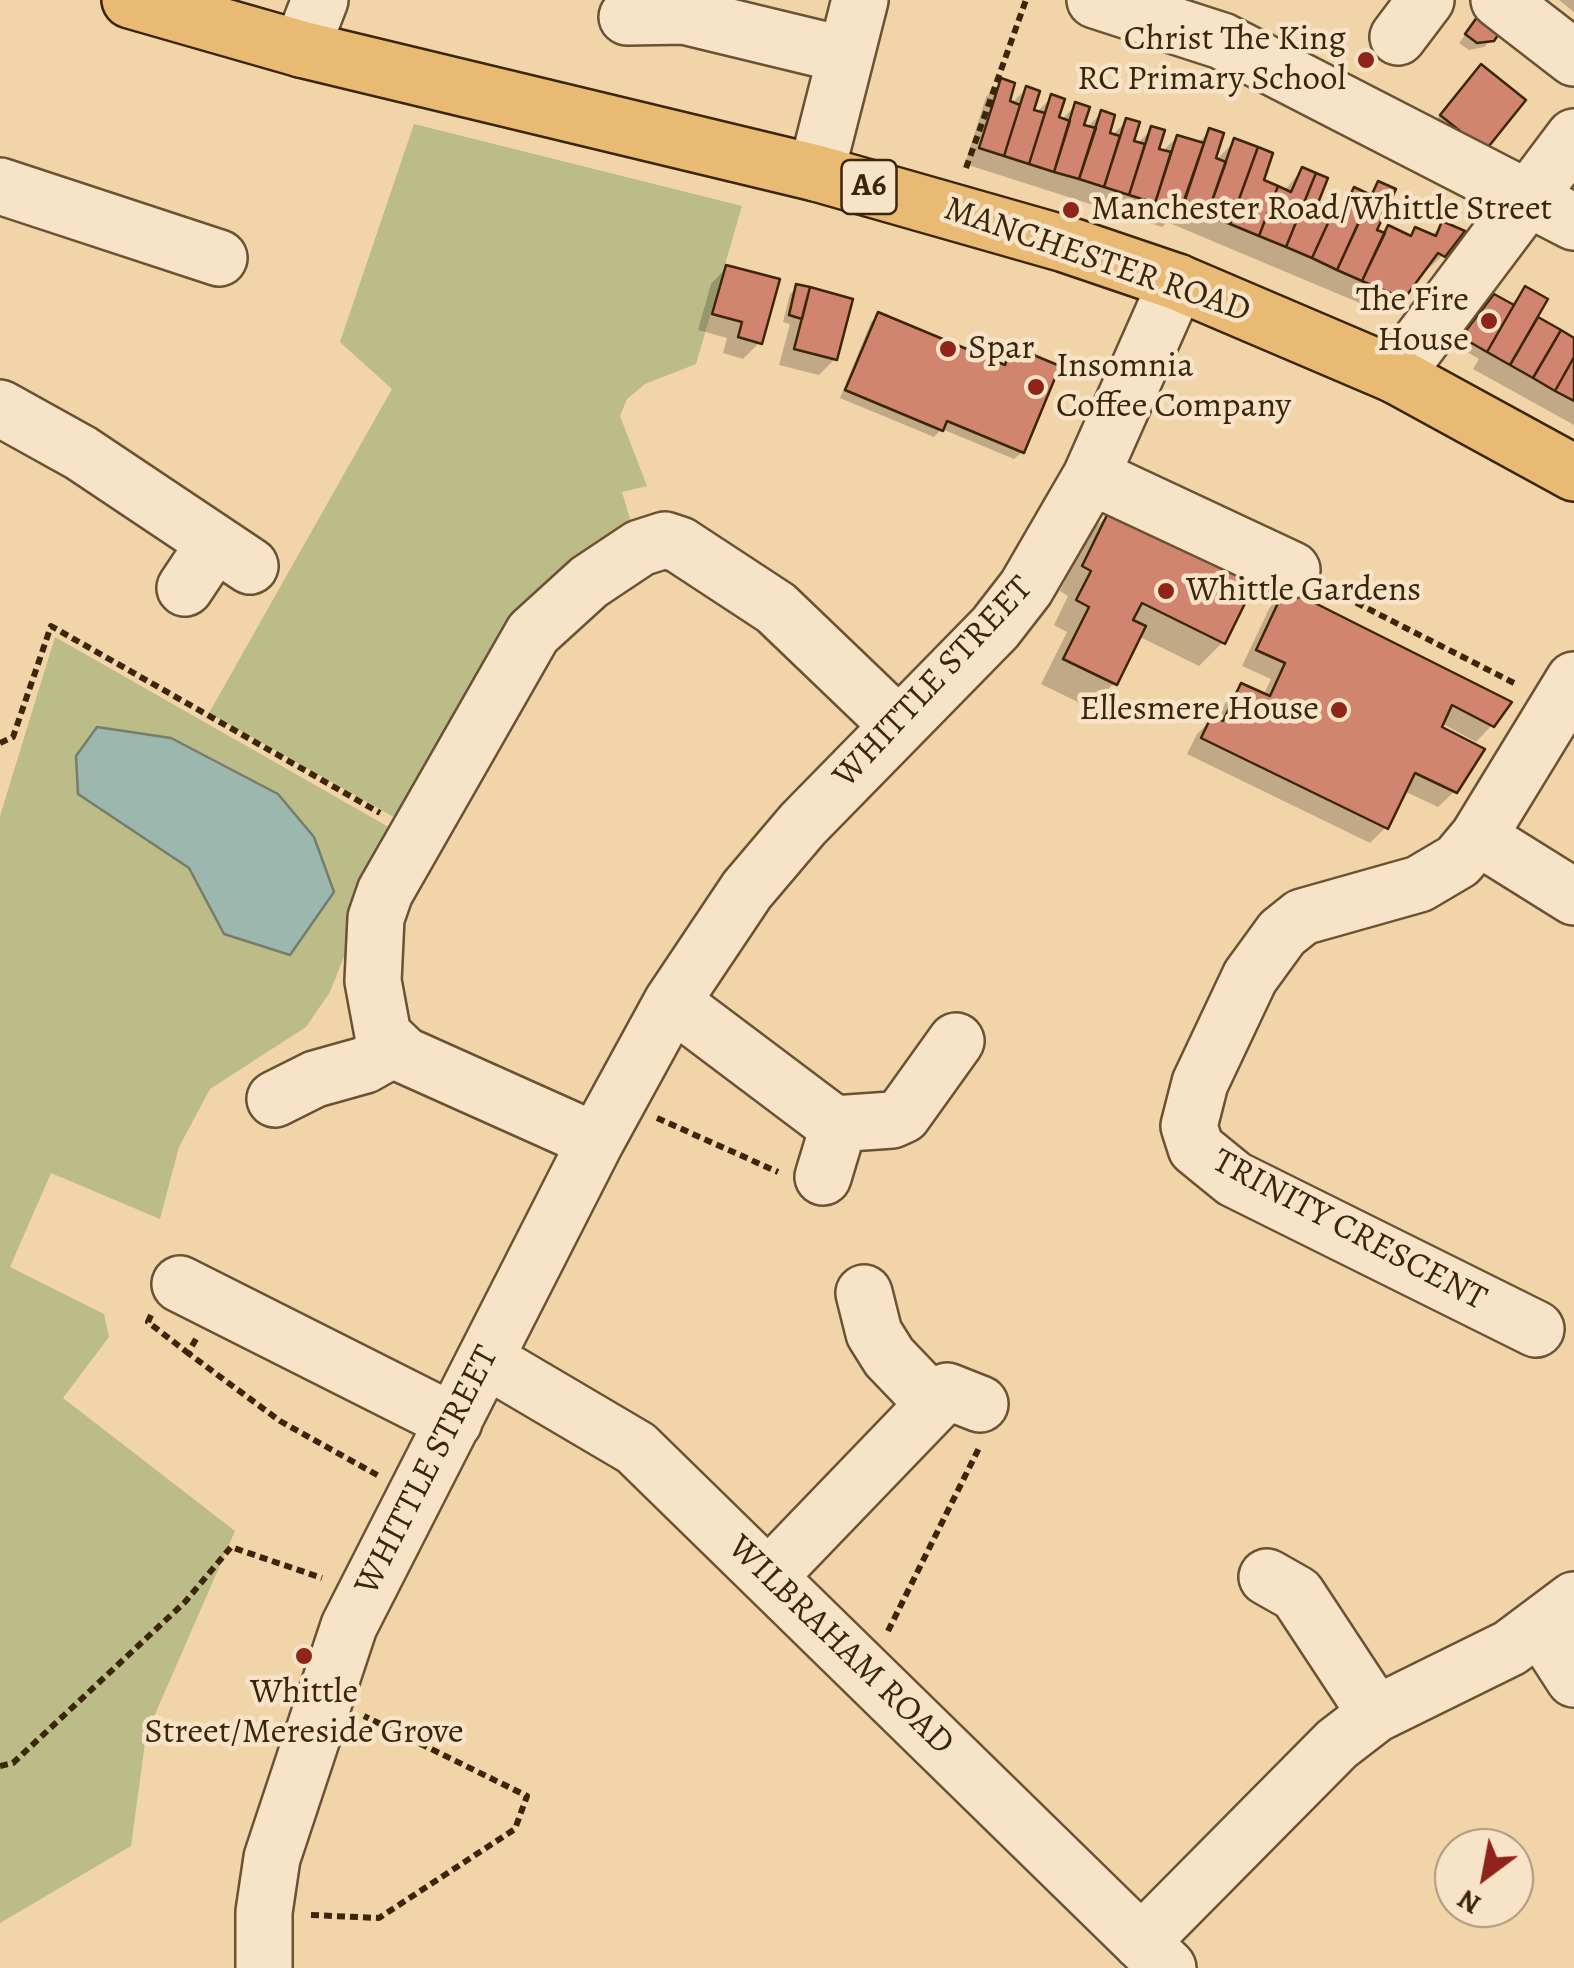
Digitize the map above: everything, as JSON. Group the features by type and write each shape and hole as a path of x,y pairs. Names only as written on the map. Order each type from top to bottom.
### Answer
{"main road":[{"name":"MANCHESTER ROAD","path":"130,0 310,24 951,209 1177,282 1395,375 1574,473"}],"street":[{"path":"816,173 860,0"},
{"path":"1095,0 1222,41 1574,222"},
{"path":"1500,0 1574,58"},
{"path":"627,17 684,16 845,55"},
{"path":"1395,375 1574,136"},
{"path":"0,186 219,258"},
{"name":"WHITTLE STREET","path":"264,1967 264,1912 272,1858 322,1696 364,1597 607,1121 672,1002 748,890 1005,614 1054,544 1091,476 1177,282"},
{"path":"0,408 80,454 233,554 185,588"},
{"path":"1091,476 1292,570"},
{"path":"607,1121 395,1048 379,1024 372,948 385,892 533,633 589,582 640,548 658,518 680,545 776,608 898,725"},
{"name":"TRINITY CRESCENT","path":"1537,1328 1224,1173 1196,1148 1189,1126 1200,1083 1250,977 1282,933 1302,917 1440,874 1478,837 1566,694"},
{"path":"1478,837 1574,897"},
{"path":"672,1002 834,1124 892,1120 903,1115 956,1041"},
{"path":"275,1100 316,1080 365,1065 395,1048"},
{"path":"823,1177 836,1134 834,1124"},
{"path":"769,1576 957,1404 889,1357 874,1334 864,1292"},
{"path":"197,1308 454,1422"},
{"name":"WILBRAHAM ROAD","path":"484,1359 636,1448 1155,1955"},
{"path":"1266,1577 1296,1594 1376,1714"},
{"path":"1155,1955 1337,1744 1376,1714 1510,1648 1558,1614 1574,1679"},
{"path":"256,1968 264,1967"}],"path":[{"path":"951,209 1026,0"},
{"path":"1292,570 1566,694"},
{"path":"0,743 13,736 51,626 416,834"},
{"path":"607,1121 817,1190 823,1177"},
{"path":"197,1308 188,1352 280,1421 416,1496"},
{"path":"867,1673 997,1412 957,1404"},
{"path":"0,1766 14,1763 185,1602 231,1546 292,1564 364,1597"},
{"path":"264,1912 378,1918 515,1830 527,1796 322,1696"}],"green space":[{"path":"414,124 742,206 696,364 645,384 627,399 620,416 647,486 622,492 633,529 401,821 209,713 392,389 340,342"},
{"path":"55,637 394,830 330,992 306,1027 210,1089 179,1147 160,1219 51,1173 10,1267 104,1314 109,1337 63,1398 235,1531 146,1735 131,1846 0,1923 0,816","holes":["78,794 334,892 224,934 189,868"]}],"water":[{"path":"97,727 171,738 278,794 314,837 334,892 290,955 224,934 189,868 78,794 76,756"}],"building":[{"path":"1480,13 1502,29 1494,41 1477,43 1465,34"},
{"path":"1481,64 1526,100 1485,151 1440,115"},
{"path":"1001,78 1015,83 1010,101 1020,105 1004,156 979,148"},
{"path":"1026,86 1040,91 1034,110 1045,113 1029,164 1004,156"},
{"path":"1051,94 1065,99 1059,117 1070,121 1054,172 1029,164"},
{"path":"1075,102 1090,107 1084,125 1096,128 1079,179 1054,172"},
{"path":"1101,110 1115,115 1110,133 1120,136 1104,187 1079,179"},
{"path":"1126,118 1140,122 1134,141 1145,144 1129,195 1104,187"},
{"path":"1151,126 1165,130 1159,149 1171,152 1155,203 1129,195"},
{"path":"1209,128 1224,133 1216,158 1226,162 1207,215 1183,206"},
{"path":"1177,135 1204,143 1180,212 1155,203"},
{"path":"1234,138 1258,147 1230,224 1207,215"},
{"path":"1258,147 1273,153 1264,180 1278,186 1259,236 1230,224"},
{"path":"1302,167 1316,173 1286,247 1259,236 1278,186 1291,192"},
{"path":"1316,173 1328,178 1318,203 1334,210 1312,258 1286,247"},
{"path":"1378,181 1396,189 1377,230 1385,233 1362,281 1337,270"},
{"path":"1354,187 1371,195 1337,270 1312,258 1334,210 1341,214"},
{"path":"1442,221 1465,231 1445,257 1438,253 1404,299 1362,281 1388,225 1411,236 1415,227 1436,236"},
{"path":"726,265 780,279 762,344 738,337 742,322 712,314"},
{"path":"796,284 810,287 802,319 789,315"},
{"path":"1525,286 1548,299 1510,365 1487,352"},
{"path":"810,287 853,299 837,360 794,349"},
{"name":"The Fire House","path":"1494,294 1514,305 1487,352 1461,337"},
{"path":"878,312 1005,365 1012,346 1060,366 1024,453 947,421 943,431 845,390"},
{"path":"1538,317 1561,330 1533,378 1510,365"},
{"path":"1561,330 1574,338 1574,357 1555,391 1533,378"},
{"path":"1574,357 1574,401 1555,391"},
{"name":"Whittle Gardens","path":"1110,509 1256,581 1225,644 1142,603 1133,620 1146,626 1117,685 1063,659 1089,607 1076,600 1091,571 1082,566"},
{"name":"Ellesmere House","path":"1285,588 1512,702 1494,727 1452,705 1442,727 1485,749 1457,793 1415,773 1388,829 1201,738 1212,715 1223,721 1241,683 1270,696 1285,663 1256,650"}],"place":[{"name":"Christ The King RC Primary School","path":"1366,60"},
{"name":"Manchester Road/Whittle Street","path":"1071,210"},
{"name":"The Fire House","path":"1489,321"},
{"name":"Spar","path":"948,349"},
{"name":"Insomnia Coffee Company","path":"1036,387"},
{"name":"Whittle Gardens","path":"1166,591"},
{"name":"Ellesmere House","path":"1339,710"},
{"name":"Whittle Street/Mereside Grove","path":"304,1656"}]}
